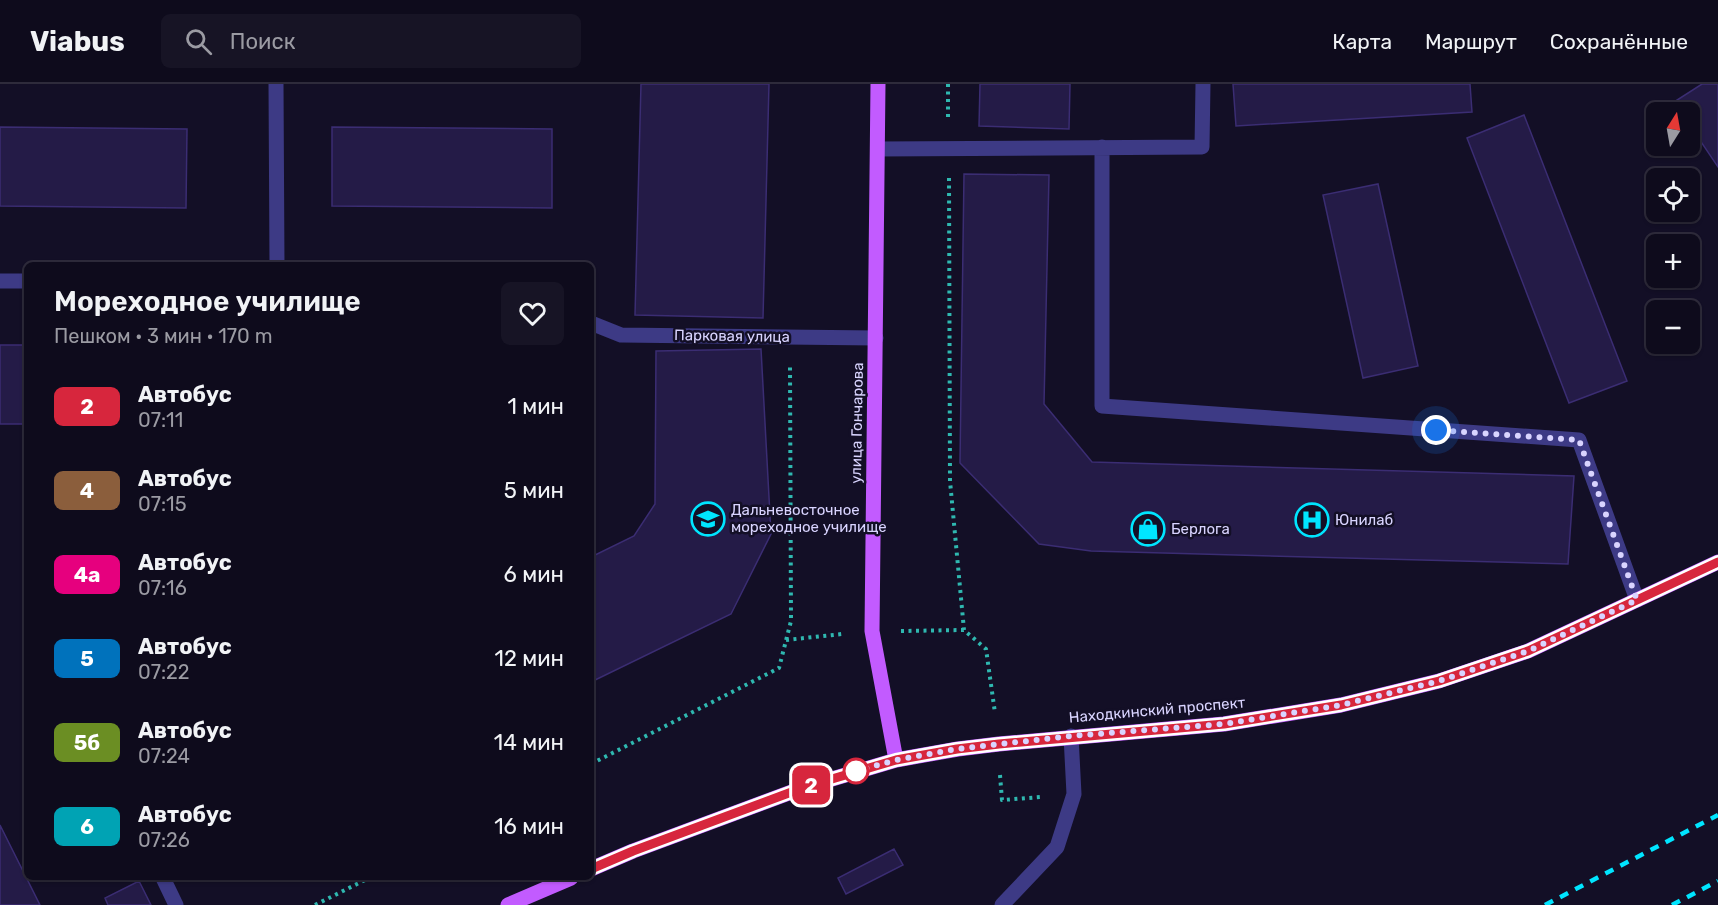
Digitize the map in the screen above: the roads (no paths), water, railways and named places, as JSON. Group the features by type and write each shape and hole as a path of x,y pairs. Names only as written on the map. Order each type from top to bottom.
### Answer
{"main road":[{"name":"улица Гончарова","path":"878,84 872,631 896,760"},
{"name":"Находкинский проспект","path":"594,868 805,787 896,760 957,749 1071,736 1224,724 1341,705 1439,681 1528,651 1718,562"},
{"path":"508,905 566,880"}],"street":[{"path":"276,84 278,262"},
{"path":"878,149 1202,147 1203,84"},
{"path":"1102,147 1102,406 1579,440 1637,600"},
{"path":"0,281 24,281"},
{"name":"Парковая улица","path":"594,324 621,335 876,338"},
{"path":"1002,905 1057,847 1074,794 1071,736"},
{"path":"164,880 176,905"}],"railway":[{"path":"1545,905 1718,815"},
{"path":"1672,905 1718,881"}],"place":[{"name":"Дальневосточное мореходное училище","path":"708,519"},
{"name":"Юнилаб","path":"1312,520"},
{"name":"Берлога","path":"1148,529"}]}
